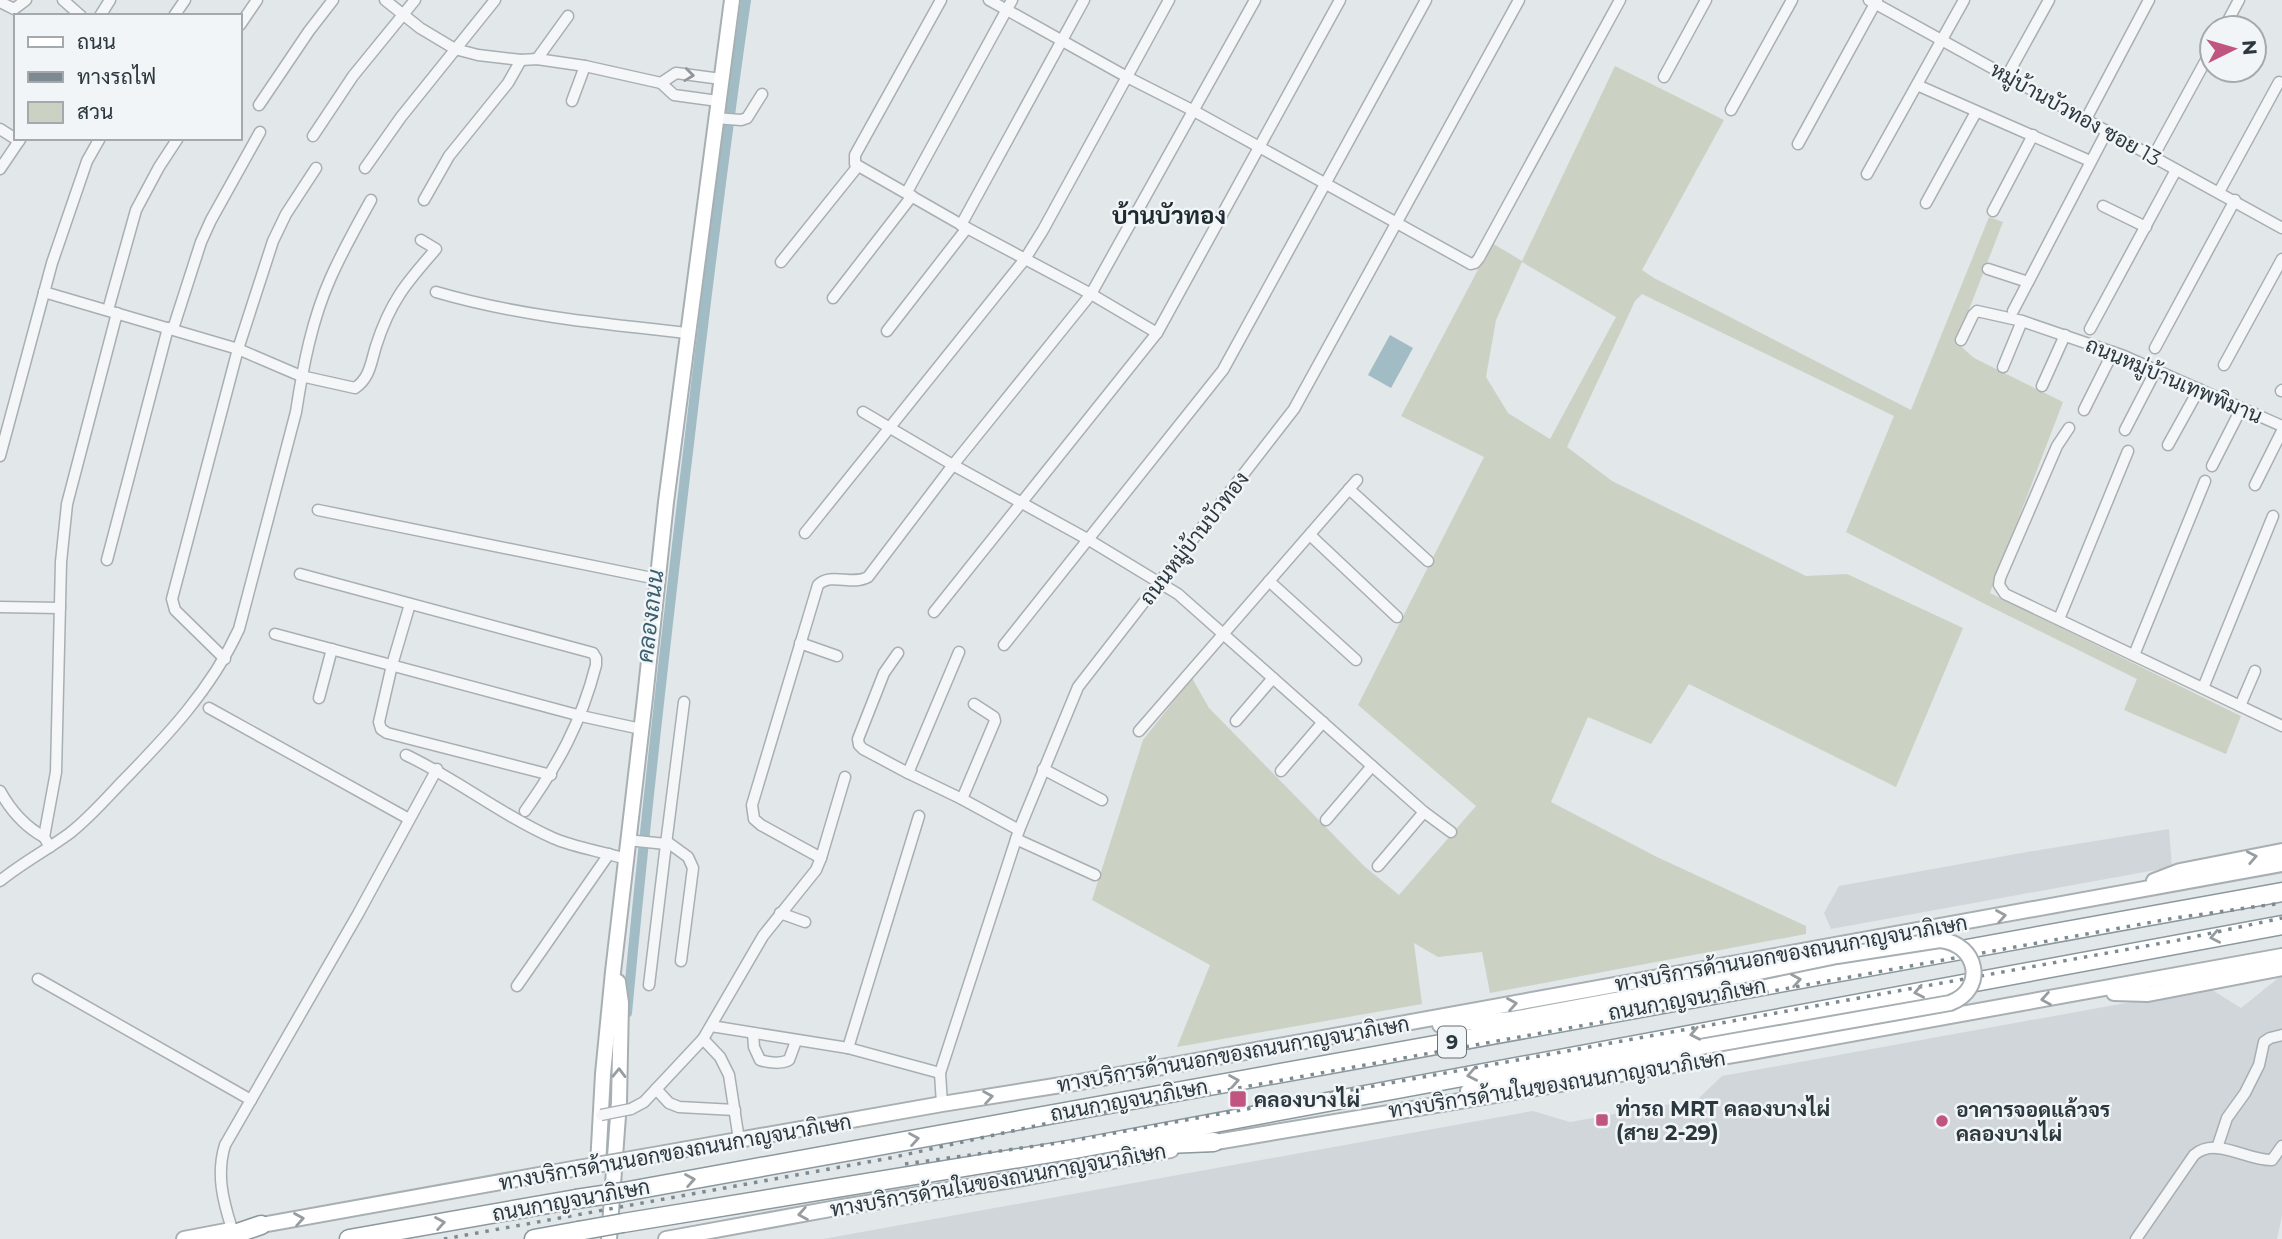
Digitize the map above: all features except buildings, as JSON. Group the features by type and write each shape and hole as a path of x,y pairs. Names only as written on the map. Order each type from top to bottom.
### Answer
{"highway":[{"name":"ถนนกาญจนาภิเษก","path":"349,1239 623,1192 2282,892"},
{"name":"ถนนกาญจนาภิเษก","path":"534,1239 1074,1149 2282,925"},
{"path":"1074,1149 1214,1142"},
{"path":"226,1234 261,1225"}],"main road":[{"path":"598,1165 603,1074 626,859 633,840 641,729 657,579 688,332 721,118 718,101 732,0"},
{"path":"2116,895 2180,871 2282,851"},
{"name":"ทางบริการด้านนอกของถนนกาญจนาภิเษก","path":"261,1225 1080,1082 2282,864"},
{"path":"1348,1034 1513,1019 1837,956 1940,940 1953,941 1964,948 1974,968 1970,988 1961,999 1950,1003 1521,1079 1359,1117"},
{"path":"609,1239 619,1102 621,1029 621,1003 615,956"},
{"name":"ทางบริการด้านในของถนนกาญจนาภิเษก","path":"666,1239 1359,1117 1721,1058 2282,956"},
{"path":"2082,992 2148,994 2282,968"},
{"path":"184,1239 226,1234"}],"street":[{"path":"0,2 14,9 26,0"},
{"path":"62,0 79,14"},
{"path":"242,22 257,0"},
{"path":"259,105 302,40 333,0"},
{"path":"385,0 455,49 478,55 585,66 661,83 674,95 718,101"},
{"path":"313,136 353,76 415,0"},
{"path":"365,168 401,117 495,0"},
{"path":"941,0 854,161 858,166 1157,333"},
{"path":"989,0 1009,4 1062,40 1127,77 1195,111 1466,262 1475,263 1620,0"},
{"path":"887,331 964,226 1084,0"},
{"path":"805,533 1025,259 1170,0"},
{"path":"821,858 761,825 752,814 752,805 821,582 829,579 858,581 868,577 1091,294 1255,0"},
{"path":"934,612 1157,333 1340,0"},
{"path":"1004,645 1223,370 1426,0"},
{"name":"ถนนหมู่บ้านบัวทอง","path":"942,1104 940,1073 1017,834 1078,687 1294,409 1519,0"},
{"path":"1664,77 1706,0"},
{"path":"1731,110 1792,0"},
{"path":"1867,174 1964,0"},
{"path":"2007,76 2049,0"},
{"path":"2086,119 2149,0"},
{"path":"1798,144 1874,1"},
{"name":"หมู่บ้านบัวทอง ซอย 13","path":"1874,1 2282,228"},
{"path":"833,298 910,194 1009,4"},
{"path":"537,60 568,16"},
{"path":"424,200 449,156 508,83 521,60"},
{"path":"572,101 585,66"},
{"path":"661,83 676,73 721,79"},
{"path":"2153,157 2198,75"},
{"path":"2219,192 2279,82"},
{"path":"1917,85 2090,161"},
{"path":"721,118 747,118 762,94"},
{"path":"1926,203 1976,112"},
{"path":"2013,311 2107,131"},
{"path":"107,560 170,328 211,219 260,132"},
{"path":"1993,211 2033,135"},
{"path":"0,169 20,140"},
{"path":"0,456 72,198 86,161 99,140"},
{"path":"47,842 56,772 61,551 67,504 136,210 177,140"},
{"path":"781,262 858,166"},
{"path":"225,659 175,610 172,599 238,349 273,241 286,214 316,168"},
{"path":"2090,329 2176,170"},
{"path":"0,881 47,842 73,831 148,757 209,684 225,659 239,629 296,412 301,376 316,316 330,279 371,200"},
{"path":"2155,348 2235,201"},
{"path":"2103,206 2146,227"},
{"path":"44,292 238,349 301,376 355,388 367,377 384,321 402,288 436,249 421,240"},
{"path":"2224,365 2282,260"},
{"path":"1988,269 2028,282"},
{"path":"436,292 551,317 688,332"},
{"name":"ถนนหมู่บ้านเทพพิมาน","path":"1961,340 1973,315 1978,311 2022,321 2113,352 2282,428"},
{"path":"2003,367 2022,321"},
{"path":"2042,386 2065,335"},
{"path":"2084,410 2113,352"},
{"path":"2126,430 2156,370"},
{"path":"2168,445 2199,389"},
{"path":"2212,466 2241,409"},
{"path":"863,412 953,466 1089,540 1178,594 1424,812 1451,832"},
{"path":"2069,428 2052,458 2000,578 1999,585 2005,594 2282,726"},
{"path":"2255,485 2282,428"},
{"path":"2059,619 2128,451"},
{"path":"1139,731 1357,480"},
{"path":"2134,655 2206,481"},
{"path":"1349,489 1428,561"},
{"path":"318,510 657,579"},
{"path":"2203,688 2273,516"},
{"path":"1310,535 1397,617"},
{"path":"300,574 593,653 596,665 581,716 551,775 525,811"},
{"path":"1269,581 1356,660"},
{"path":"410,604 379,722 381,729 387,733 551,775"},
{"path":"0,607 60,608"},
{"path":"275,634 581,716 641,729"},
{"path":"800,643 838,656"},
{"path":"319,698 332,649"},
{"path":"908,772 959,652"},
{"path":"898,653 884,673 858,739 859,745 962,799 1017,834 1095,875"},
{"path":"2240,706 2255,671"},
{"path":"1236,721 1273,678"},
{"path":"649,985 684,702"},
{"path":"962,799 995,721 994,717 974,704"},
{"path":"209,708 409,819"},
{"path":"1281,771 1323,722"},
{"path":"406,755 438,769 531,827 552,837 626,859"},
{"path":"1326,820 1372,766"},
{"path":"226,1234 220,1171 225,1145 438,769"},
{"path":"1044,769 1102,800"},
{"path":"601,1115 639,1106 704,1039 763,936 816,870 845,777"},
{"path":"0,791 19,818 47,842"},
{"path":"1378,866 1424,812"},
{"path":"848,1048 919,816"},
{"path":"633,840 665,843 688,857 693,868 681,961"},
{"path":"517,986 609,854"},
{"path":"780,913 805,922"},
{"path":"38,979 251,1100"},
{"path":"711,1026 848,1048 940,1073"},
{"path":"753,1033 756,1055 768,1063 789,1060 796,1041"},
{"path":"2217,1148 2227,1118 2255,1073 2264,1042 2282,1035"},
{"path":"704,1039 725,1064 732,1088 739,1140"},
{"path":"656,1089 669,1103 679,1107 735,1110"},
{"path":"2136,1239 2194,1155 2201,1149 2217,1148 2262,1160 2272,1160 2282,1146"}],"shaded area":[{"path":"2169,829 2172,867 1831,929 1824,913 1839,886"},
{"path":"2282,975 2282,1216 2277,1239 823,1239 1533,1111 1570,1122 1698,1099 1722,1076 2209,988 2241,1008"}],"green space":[{"path":"1615,66 1724,120 1642,270 1911,410 1989,217 2003,222 1955,341 1974,358 2063,402 1990,593 2241,716 2226,754 2124,710 2137,679 1846,532 1894,416 1642,294 1635,301 1567,447 1612,481 1806,576 1847,574 1963,628 1896,787 1689,684 1651,744 1588,717 1551,802 1657,857 1806,926 1806,934 1490,993 1482,952 1438,957 1414,943 1422,1004 1177,1047 1210,965 1092,900 1143,740 1192,678 1209,708 1364,866 1399,895 1476,806 1358,705 1484,457 1401,416 1492,243 1522,261","holes":["1522,262 1616,317 1550,439 1508,413 1486,377 1496,320"]}],"water":[{"path":"1390,335 1413,348 1391,388 1368,375"}],"waterway":[{"name":"คลองถนน","path":"627,1013 681,507 746,0"}],"railway":[{"path":"444,1239 890,1158 1062,1120 2175,918 2282,903"},
{"path":"905,1164 1065,1142 2179,940 2282,918"}],"place":[{"name":"คลองบางไผ่","path":"1238,1099"},
{"name":"ท่ารถ MRT คลองบางไผ่ (สาย 2-29)","path":"1602,1120"},
{"name":"อาคารจอดแล้วจร คลองบางไผ่","path":"1942,1121"}],"district":[{"name":"บ้านบัวทอง","path":"1169,215"}]}
